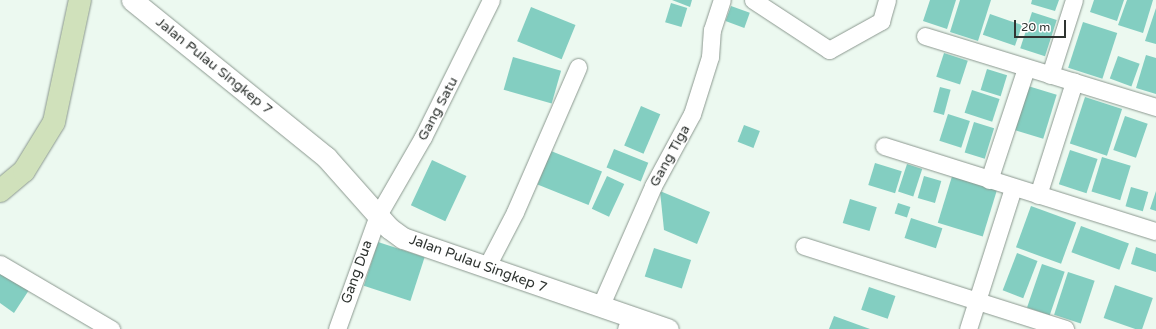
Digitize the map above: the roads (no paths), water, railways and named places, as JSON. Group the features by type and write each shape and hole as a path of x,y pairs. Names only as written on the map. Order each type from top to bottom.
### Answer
{"main road":[{"path":"0,191 24,171 54,122 80,0"}],"street":[{"name":"Jalan Pulau Singkep 7","path":"132,0 326,157 378,215 403,238 600,307 629,323 668,329"},
{"name":"Gang Satu","path":"378,215 423,137 491,0"},
{"name":"Gang Tiga","path":"600,307 653,186 692,114 710,57 716,15 722,0"},
{"path":"753,0 829,50 881,21 887,0"},
{"path":"1050,75 1074,0"},
{"path":"925,36 1026,68 1156,106"},
{"path":"486,268 515,212 578,67"},
{"path":"989,180 1026,68"},
{"path":"1038,195 1074,82"},
{"path":"884,146 1013,188 1156,231"},
{"path":"968,329 1013,188"},
{"name":"Gang Dua","path":"337,329 378,215"},
{"path":"804,246 1065,329"},
{"path":"0,264 111,329"}]}
